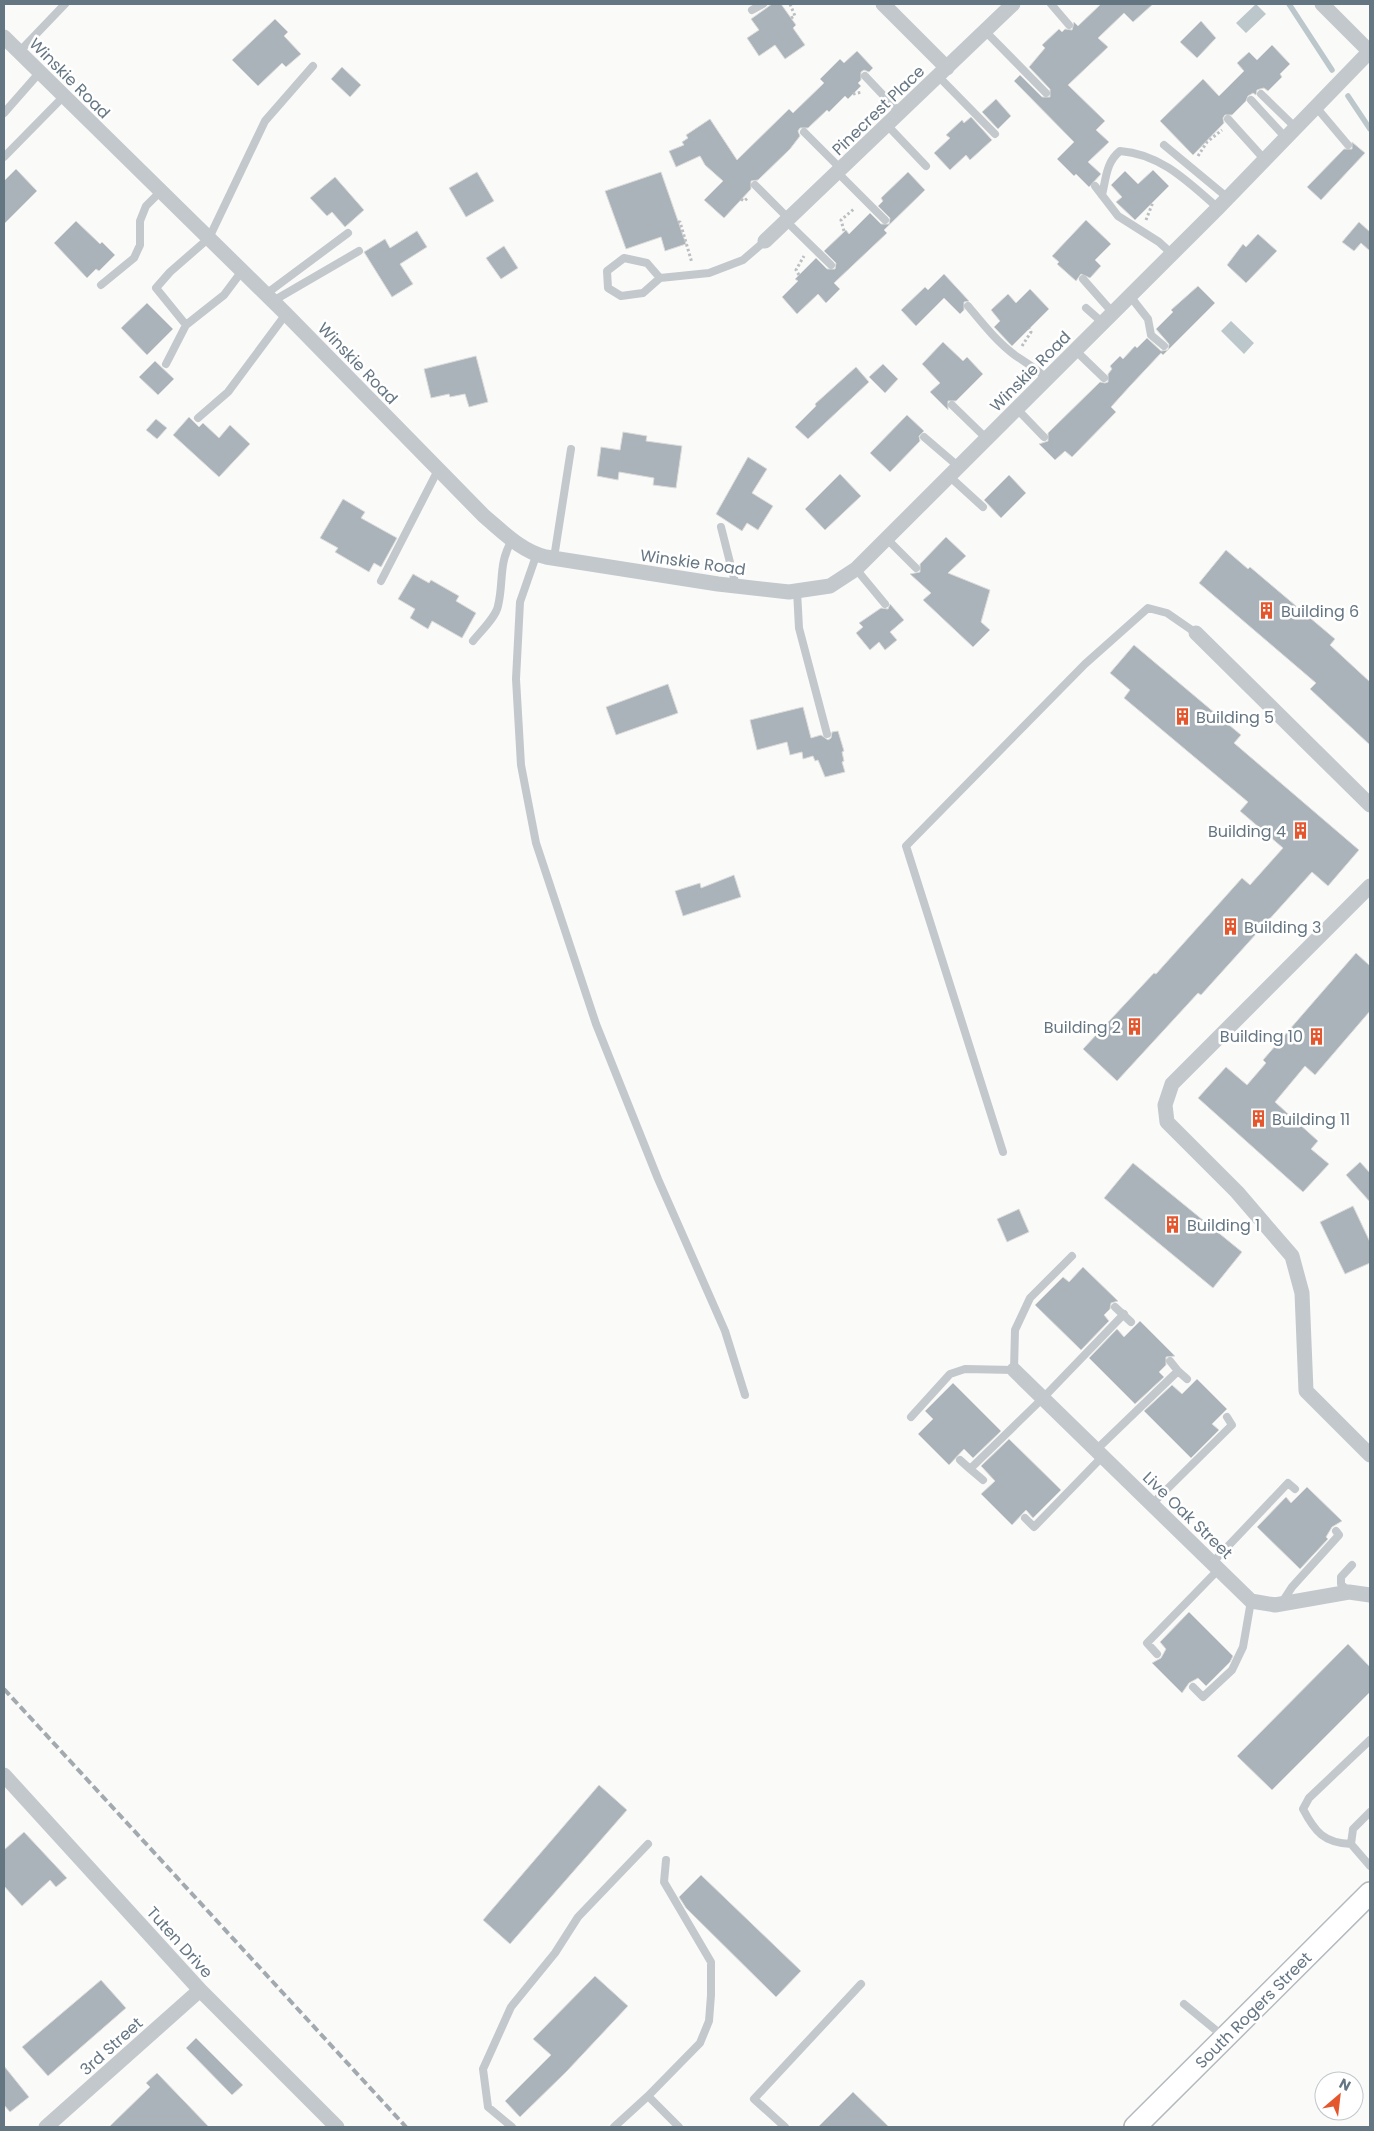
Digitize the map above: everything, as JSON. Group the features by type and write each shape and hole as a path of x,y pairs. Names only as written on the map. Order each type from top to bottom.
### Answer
{"street":[{"path":"883,4 942,72"},
{"name":"Pinecrest Place","path":"765,241 1013,4"},
{"path":"1322,4 1370,51"},
{"name":"Winskie Road","path":"4,37 286,314 484,516 512,540 536,556 736,586 789,592 830,586 856,569 1223,203 1370,51"},
{"path":"1196,633 1370,805"},
{"path":"1370,886 1172,1084 1165,1106 1167,1122 1237,1192 1292,1256 1302,1293 1306,1392 1370,1454"},
{"name":"Live Oak Street","path":"1014,1370 1251,1601"},
{"path":"1251,1601 1281,1604 1349,1592 1370,1595"},
{"name":"Tuten Drive","path":"6,1780 200,1990 337,2127"},
{"name":"South Rogers Street","path":"1135,2127 1370,1893"},
{"name":"3rd Street","path":"46,2127 200,1990"}],"lane":[{"path":"19,52 65,4"},
{"path":"752,10 762,4"},
{"path":"1051,4 1069,25"},
{"path":"985,31 1046,93"},
{"path":"186,325 156,288 170,272 209,238 266,121 313,66"},
{"path":"4,113 40,72"},
{"path":"942,72 995,134"},
{"path":"865,76 900,112"},
{"path":"1261,94 1291,133"},
{"path":"4,157 64,96"},
{"path":"1251,100 1291,133"},
{"path":"1316,107 1348,145"},
{"path":"1230,121 1265,160"},
{"path":"887,125 926,166"},
{"path":"804,132 885,220"},
{"path":"1164,145 1191,168 1223,203"},
{"path":"1102,195 1107,170 1115,155 1120,151 1146,155 1165,164 1223,203"},
{"path":"755,185 831,265"},
{"path":"1095,186 1118,216 1159,242 1172,254"},
{"path":"101,285 134,258 140,244 140,221 146,206 161,191"},
{"path":"269,298 348,233"},
{"path":"660,278 647,263 624,258 607,271 608,288 621,296 644,293 660,278 709,273 743,260 765,241"},
{"path":"269,298 359,252"},
{"path":"166,364 186,325 224,295 242,271"},
{"path":"1083,279 1108,318"},
{"path":"1130,296 1148,319 1151,334 1164,346"},
{"path":"968,306 992,335 1036,368 1047,379"},
{"path":"1086,308 1108,318"},
{"path":"198,418 228,392 286,314"},
{"path":"1075,350 1104,378"},
{"path":"952,405 987,439"},
{"path":"1017,409 1044,438"},
{"path":"924,437 983,507"},
{"path":"554,558 572,449"},
{"path":"381,581 438,470"},
{"path":"721,527 736,586"},
{"path":"887,539 916,568"},
{"path":"473,641 498,607 501,567 505,553 512,540"},
{"path":"536,556 520,602 516,679 521,765 536,843 596,1024 658,1179 724,1331 745,1395"},
{"path":"856,569 885,604"},
{"path":"797,591 799,628 827,734"},
{"path":"1002,1152 906,846 1085,664 1148,608 1167,614 1196,633"},
{"path":"911,1417 950,1374 965,1369 1014,1370 1015,1330 1030,1298 1072,1256"},
{"path":"1115,1307 1131,1322"},
{"path":"970,1469 1124,1314"},
{"path":"1170,1361 1187,1379"},
{"path":"1025,1518 1034,1527 1099,1453 1178,1371"},
{"path":"1152,1504 1232,1425 1227,1417"},
{"path":"960,1460 983,1480"},
{"path":"1157,1654 1147,1643 1288,1483 1295,1489"},
{"path":"1281,1604 1292,1587 1339,1535 1336,1530"},
{"path":"1349,1592 1341,1584 1341,1577 1352,1565"},
{"path":"1193,1687 1203,1696 1232,1670 1243,1648 1251,1601"},
{"path":"1370,1740 1309,1798 1303,1809 1312,1826 1333,1843 1351,1844 1370,1866"},
{"path":"1351,1844 1353,1830 1370,1812"},
{"path":"512,2127 488,2108 483,2069 511,2006 555,1953 578,1917 648,1844"},
{"path":"614,2127 648,2096 700,2043 709,2021 712,1962 664,1882 666,1860"},
{"path":"784,2127 754,2099 861,1984"},
{"path":"1184,2004 1225,2038"},
{"path":"648,2096 679,2127"}],"path":[{"path":"790,4 795,16 791,18"},
{"path":"1191,168 1207,142 1230,121"},
{"path":"844,231 841,220 865,200"},
{"path":"678,222 680,222 695,274"},
{"path":"799,275 796,270 810,244"},
{"path":"1015,354 1028,339 1031,332 1029,328"}],"shaded area":[{"path":"1256,4 1266,14 1246,33 1236,23"},
{"path":"1231,321 1254,343 1244,354 1221,331"}],"building":[{"path":"772,4 781,4 796,25 793,28 805,45 785,59 775,45 759,56 747,38 759,30 751,19"},
{"path":"1101,4 1153,4 1133,22 1124,13 1098,38 1108,47 1068,85 1105,121 1096,130 1109,142 1088,162 1101,174 1089,187 1076,174 1074,176 1057,159 1074,142 1014,81 1020,75 1042,97 1050,97 1050,89 1029,67 1045,48 1042,45 1059,29 1062,32 1065,29 1072,30 1074,22 1078,26"},
{"path":"275,19 288,32 284,36 301,54 286,67 282,63 258,86 232,60"},
{"path":"1201,21 1216,38 1197,58 1180,42"},
{"path":"1272,45 1290,64 1280,74 1282,77 1268,91 1264,88 1257,90 1256,95 1253,93 1248,96 1246,101 1232,115 1225,115 1223,118 1224,123 1193,155 1160,121 1203,79 1219,96 1244,71 1237,63 1249,52 1257,60"},
{"path":"857,51 873,68 869,72 864,70 861,72 861,80 858,83 861,86 848,99 845,96 829,112 827,110 808,128 800,128 798,131 800,136 790,149 758,180 751,181 751,189 724,218 704,200 723,181 705,165 700,156 676,167 669,151 684,145 682,142 688,138 686,135 710,119 737,160 789,109 793,113 824,83 820,79 840,59 844,63"},
{"path":"342,67 361,85 350,97 331,79"},
{"path":"996,99 1011,116 998,129 982,112"},
{"path":"971,117 992,140 970,160 966,155 950,170 934,153 950,138 946,135 962,120 964,123"},
{"path":"1352,142 1365,153 1321,200 1307,187 1344,149 1352,149"},
{"path":"16,169 37,191 4,224 4,181"},
{"path":"1153,170 1169,186 1135,220 1116,202 1122,197 1111,185 1125,171 1138,184"},
{"path":"477,172 494,201 466,217 449,188"},
{"path":"661,172 686,244 665,251 661,237 626,249 605,191"},
{"path":"908,172 925,190 884,230 887,233 834,283 840,289 826,303 818,294 797,314 782,297 798,281 795,279 816,258 827,269 835,269 836,263 824,251 846,230 849,234 870,213 881,224 889,224 890,218 878,206 883,201 881,198"},
{"path":"335,177 364,210 345,227 332,212 327,216 310,198"},
{"path":"1086,220 1111,244 1095,260 1101,266 1090,278 1081,274 1076,281 1057,264 1059,262 1052,256"},
{"path":"76,221 100,244 102,242 115,255 99,271 96,269 87,278 54,243"},
{"path":"1359,222 1370,232 1370,251 1361,243 1354,251 1342,242"},
{"path":"417,231 427,247 400,264 413,284 392,297 364,252 385,239 390,248"},
{"path":"1258,234 1277,251 1246,283 1227,265 1243,244 1246,247"},
{"path":"504,246 518,268 501,279 486,258"},
{"path":"944,274 969,301 964,302 964,310 960,314 944,298 916,326 901,310 925,287 928,290"},
{"path":"1198,286 1215,303 1168,350 1169,344 1156,329 1173,312 1171,310"},
{"path":"1030,289 1049,309 1012,346 994,327 1000,321 991,310 1008,294 1016,303"},
{"path":"147,303 173,329 147,355 121,328"},
{"path":"1147,338 1161,351 1168,350 1163,355 1161,353 1111,407 1116,412 1072,457 1065,451 1055,460 1039,444 1048,441 1048,433 1100,382 1108,382 1108,374 1112,369 1110,366 1120,356 1123,359 1135,346 1137,348"},
{"path":"943,342 963,361 967,357 983,374 956,401 948,401 948,410 930,392 940,383 922,364"},
{"path":"476,356 488,402 469,407 465,394 450,397 449,394 431,398 424,369"},
{"path":"155,361 174,379 158,395 139,377"},
{"path":"883,364 898,379 885,393 869,377"},
{"path":"856,367 869,382 808,439 795,427 816,406 815,404"},
{"path":"907,415 924,431 919,436 920,441 890,472 870,453"},
{"path":"189,417 199,427 203,423 219,438 230,425 250,444 219,477 173,435"},
{"path":"156,419 167,428 157,439 146,430"},
{"path":"623,432 647,436 646,441 682,446 676,488 653,485 654,478 619,472 618,480 597,476 601,447 620,450"},
{"path":"748,457 767,469 752,493 773,506 758,530 747,523 742,531 716,514"},
{"path":"840,474 861,496 825,530 805,509"},
{"path":"1009,475 1026,493 1001,518 984,500"},
{"path":"343,499 365,512 361,518 397,538 381,567 374,563 369,572 335,552 338,548 320,538"},
{"path":"946,537 966,556 948,573 990,590 981,622 990,630 973,647 923,600 931,593 910,574 920,572 920,564"},
{"name":"Building 6","path":"1226,550 1248,569 1250,567 1335,639 1330,645 1370,682 1370,745 1310,689 1316,683 1199,583"},
{"path":"413,574 429,583 431,580 459,596 456,601 476,613 462,638 432,621 428,629 410,618 415,609 398,599"},
{"path":"890,604 904,620 890,632 897,640 885,650 879,642 870,650 856,633 863,627 859,623 881,608 888,609"},
{"path":"1134,645 1241,735 1234,743 1359,850 1328,886 1312,872 1201,995 1198,993 1117,1081 1083,1049 1154,973 1156,974 1242,878 1250,885 1283,848 1240,811 1248,802 1124,698 1130,690 1110,673"},
{"path":"668,684 678,713 616,735 606,707"},
{"path":"803,707 811,738 821,735 828,740 831,738 832,732 838,731 844,751 842,752 844,761 842,762 845,772 825,777 818,760 815,761 813,756 803,759 802,752 790,755 787,742 757,750 750,720"},
{"path":"734,875 741,897 683,916 675,891 700,883 701,888"},
{"path":"1356,953 1370,966 1370,1011 1315,1075 1305,1066 1275,1102 1318,1141 1311,1149 1329,1164 1303,1192 1198,1098 1226,1067 1247,1085 1266,1063 1263,1060"},
{"path":"1360,1162 1370,1173 1370,1202 1346,1175"},
{"name":"Building 1","path":"1133,1163 1242,1252 1213,1288 1104,1198"},
{"path":"1353,1206 1370,1242 1370,1263 1345,1274 1320,1222"},
{"path":"1019,1209 1029,1232 1007,1242 997,1219"},
{"path":"1083,1267 1118,1301 1111,1303 1110,1309 1104,1315 1109,1321 1081,1350 1035,1305 1063,1277 1069,1282"},
{"path":"1140,1321 1175,1356 1166,1357 1166,1365 1159,1372 1164,1377 1135,1404 1089,1358 1117,1329 1124,1337"},
{"path":"1197,1379 1227,1409 1212,1424 1219,1430 1191,1458 1144,1411 1172,1385 1182,1394"},
{"path":"953,1383 1001,1431 973,1458 964,1449 949,1465 918,1434 933,1419 925,1411"},
{"path":"1009,1439 1061,1490 1033,1518 1026,1510 1012,1525 981,1494 995,1481 981,1466"},
{"path":"1307,1487 1342,1521 1332,1527 1326,1537 1328,1539 1300,1569 1257,1527 1286,1497 1291,1503"},
{"path":"1189,1612 1233,1656 1230,1662 1206,1686 1198,1678 1189,1683 1182,1693 1152,1663 1161,1658 1166,1649 1160,1642"},
{"path":"1348,1644 1370,1667 1370,1692 1272,1790 1237,1756"},
{"path":"599,1785 627,1810 510,1944 483,1920"},
{"path":"24,1832 67,1878 56,1887 50,1880 22,1906 4,1886 4,1850"},
{"path":"701,1875 801,1971 776,1997 686,1908 679,1897"},
{"path":"595,1976 628,2006 567,2071 520,2117 505,2101 551,2055 533,2039"},
{"path":"101,1980 126,2008 48,2076 22,2047"},
{"path":"196,2038 243,2085 232,2095 186,2048"},
{"path":"4,2066 29,2097 10,2112 4,2105"},
{"path":"157,2073 209,2127 109,2127 150,2087 146,2083"},
{"path":"853,2092 889,2127 818,2127"}],"waterway":[{"path":"1289,4 1332,70"},
{"path":"1348,96 1370,129"}],"railway":[{"path":"4,1689 406,2127"}],"place":[{"name":"Building 6","path":"1267,611"},
{"name":"Building 5","path":"1182,717"},
{"name":"Building 4","path":"1300,831"},
{"name":"Building 3","path":"1230,927"},
{"name":"Building 2","path":"1135,1027"},
{"name":"Building 10","path":"1317,1036"},
{"name":"Building 11","path":"1258,1119"},
{"name":"Building 1","path":"1173,1225"}]}
